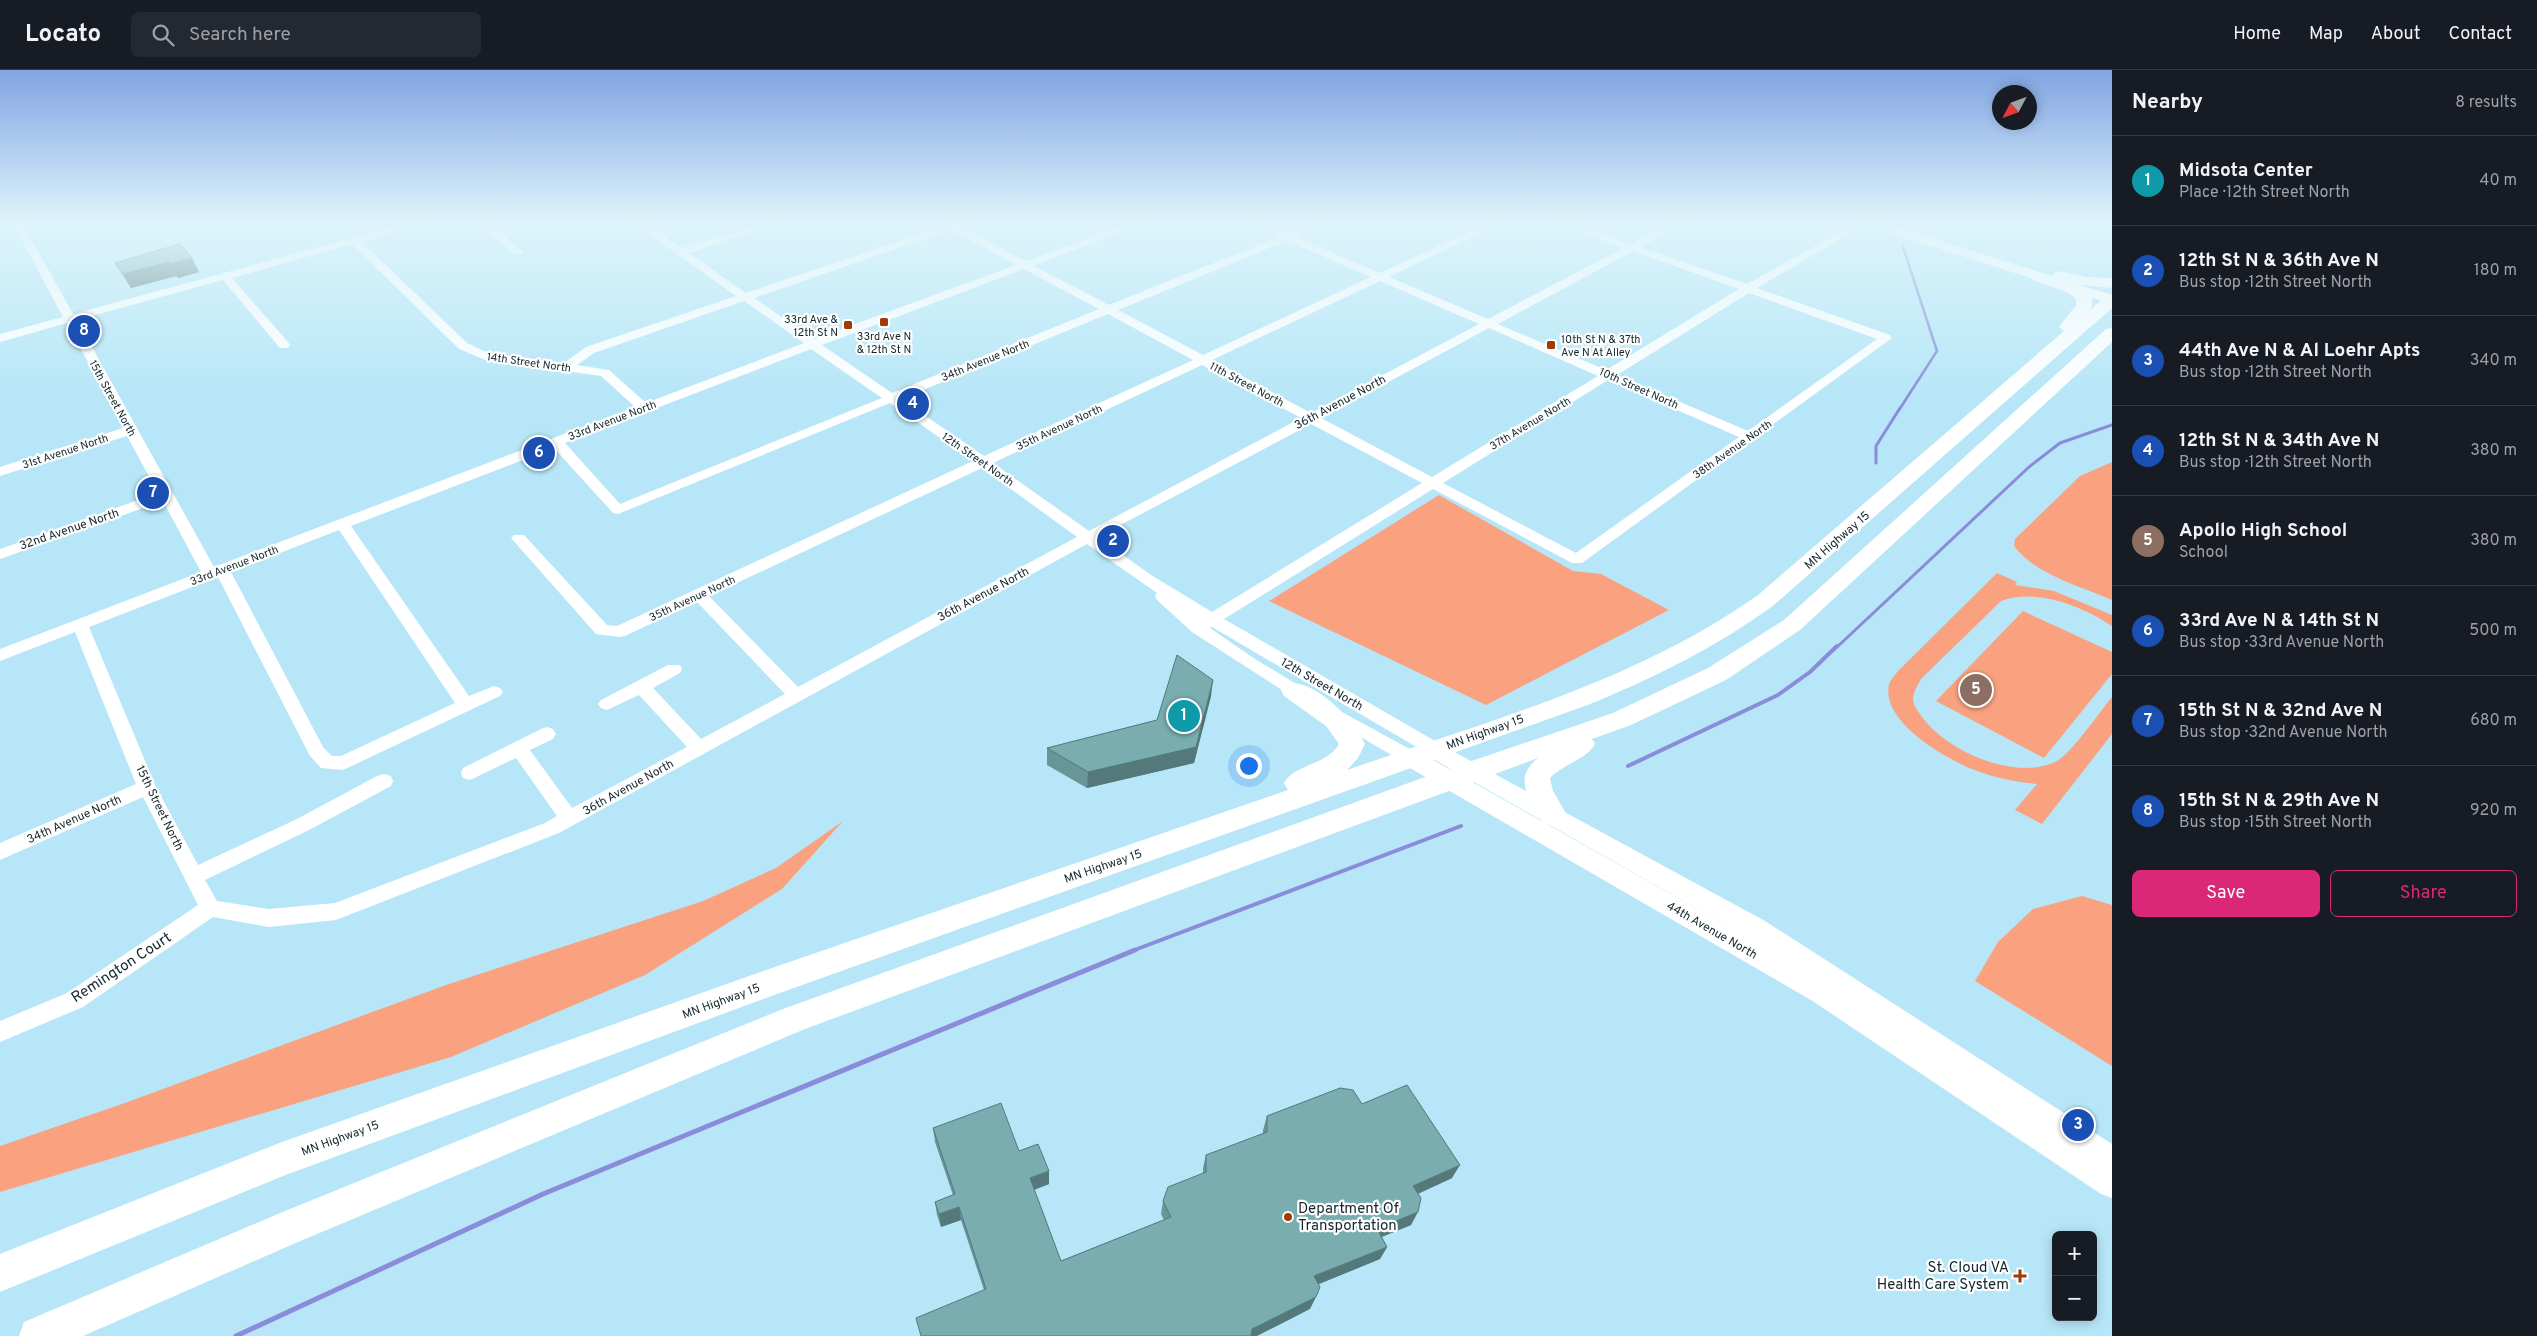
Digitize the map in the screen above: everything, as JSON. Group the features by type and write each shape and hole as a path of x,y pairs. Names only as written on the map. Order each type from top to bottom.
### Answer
{"highway":[{"path":"2042,361 2084,306 2085,300 2075,290 2050,281"},
{"path":"2082,281 2112,283"},
{"name":"MN Highway 15","path":"38,1336 285,1229 794,1019 1442,764 1687,651 1724,630 1787,583 2112,300"},
{"name":"MN Highway 15","path":"0,1273 282,1159 762,986 1093,870 1442,764 1622,719 1717,674 1769,642 1792,624 2112,333"},
{"path":"2081,362 2112,341"},
{"path":"1093,870 1275,793 1342,760 1350,751 1352,744 1344,728 1334,718 1293,690"},
{"path":"1553,815 1538,785 1537,778 1542,770 1622,719"}],"main road":[{"path":"2052,281 2112,300"},
{"path":"2074,281 2112,293"},
{"name":"44th Avenue North","path":"1442,764 1553,815 1756,929 2014,1108"},
{"name":"44th Avenue North","path":"1442,764 2014,1108"},
{"path":"2014,1108 2112,1161"},
{"path":"2014,1108 2112,1183"}],"street":[{"name":"15th Street North","path":"49,281 166,495 216,572 316,751 328,763 343,763 494,692"},
{"path":"0,338 207,281"},
{"path":"229,281 284,345"},
{"name":"14th Street North","path":"396,281 463,346 485,356 605,373 644,408"},
{"name":"12th Street North","path":"724,281 983,462 1145,578 1442,764"},
{"path":"567,367 590,350 788,281"},
{"name":"33rd Avenue North","path":"0,655 644,408 982,281"},
{"name":"11th Street North","path":"1055,281 1577,560"},
{"name":"34th Avenue North","path":"556,442 618,510 1178,281"},
{"name":"35th Avenue North","path":"519,538 602,630 619,632 1372,281"},
{"name":"10th Street North","path":"1391,281 1750,437"},
{"name":"36th Avenue North","path":"210,908 269,918 336,911 552,828 1088,537 1567,281"},
{"path":"1727,281 1747,288"},
{"name":"37th Avenue North","path":"1198,628 1759,281"},
{"name":"38th Avenue North","path":"1577,560 1886,338 1747,288"},
{"name":"31st Avenue North","path":"0,472 131,430"},
{"name":"32nd Avenue North","path":"0,554 166,495"},
{"path":"342,524 466,705"},
{"name":"12th Street North","path":"1145,578 1198,628 1293,690 1442,764"},
{"path":"699,595 796,695"},
{"name":"15th Street North","path":"80,624 147,787 210,908"},
{"path":"607,704 674,669"},
{"path":"641,686 699,748"},
{"path":"470,773 547,734"},
{"path":"519,748 569,819"},
{"path":"194,876 304,824 384,781"},
{"name":"34th Avenue North","path":"0,852 147,787"},
{"name":"Remington Court","path":"0,1032 75,1000 210,908"}],"shaded area":[{"path":"2112,462 2112,600 2046,572 2034,565 2014,546 2015,539 2080,476"},
{"path":"1439,495 1573,571 1601,574 1669,610 1486,705 1269,601"},
{"path":"1997,573 2017,582 2015,585 2054,591 2112,615 2112,626 2087,612 2059,601 2029,597 2001,601 1921,679 1914,692 1914,705 1922,717 1948,741 1982,759 2020,768 2039,767 2061,758 2069,751 2112,697 2112,734 2042,824 2015,810 2037,784 1991,776 1949,758 1918,738 1905,725 1895,712 1889,698 1889,684 1898,671"},
{"path":"2023,611 2112,652 2112,674 2044,758 1936,701"},
{"path":"843,821 782,889 645,975 451,1057 0,1192 0,1146 122,1104 446,985 703,901 776,868"},
{"path":"2082,896 2112,905 2112,1066 1975,981 1998,942 2033,909"}],"building":[{"path":"1177,655 1213,680 1196,747 1088,772 1047,748 1157,720"},
{"name":"Department Of Transportation","path":"1407,1085 1460,1165 1413,1186 1421,1198 1418,1212 1377,1229 1387,1247 1314,1276 1320,1287 1316,1297 1252,1329 1251,1336 921,1336 916,1318 986,1289 959,1207 939,1214 935,1202 955,1194 933,1128 1001,1103 1019,1151 1038,1144 1049,1171 1030,1178 1061,1261 1171,1217 1163,1201 1168,1187 1206,1172 1206,1155 1267,1132 1267,1116 1340,1088 1353,1090 1362,1104"}],"waterway":[{"path":"1899,410 1937,351 1914,281"},
{"path":"1876,463 1876,446 1900,408"},
{"path":"1836,648 2029,467 2060,443 2112,425"},
{"path":"1628,766 1778,695 1810,672 1837,646"},
{"path":"1132,951 1461,826"},
{"path":"236,1336 543,1194 1135,950"}],"place":[{"name":"33rd Ave N & 12th St N","path":"884,322"},
{"name":"33rd Ave & 12th St N","path":"848,325"},
{"name":"15th St N & 29th Ave N","path":"84,331"},
{"name":"10th St N & 37th Ave N At Alley","path":"1551,345"},
{"name":"12th St N & 34th Ave N","path":"913,404"},
{"name":"33rd Ave N & 14th St N","path":"539,453"},
{"name":"15th St N & 32nd Ave N","path":"153,493"},
{"name":"12th St N & 36th Ave N","path":"1113,541"},
{"name":"Apollo High School","path":"1976,690"},
{"name":"Midsota Center","path":"1184,716"},
{"name":"44th Ave N & Al Loehr Apts","path":"2078,1125"},
{"name":"Department Of Transportation","path":"1288,1217"},
{"name":"St. Cloud VA Health Care System","path":"2020,1276"}]}
